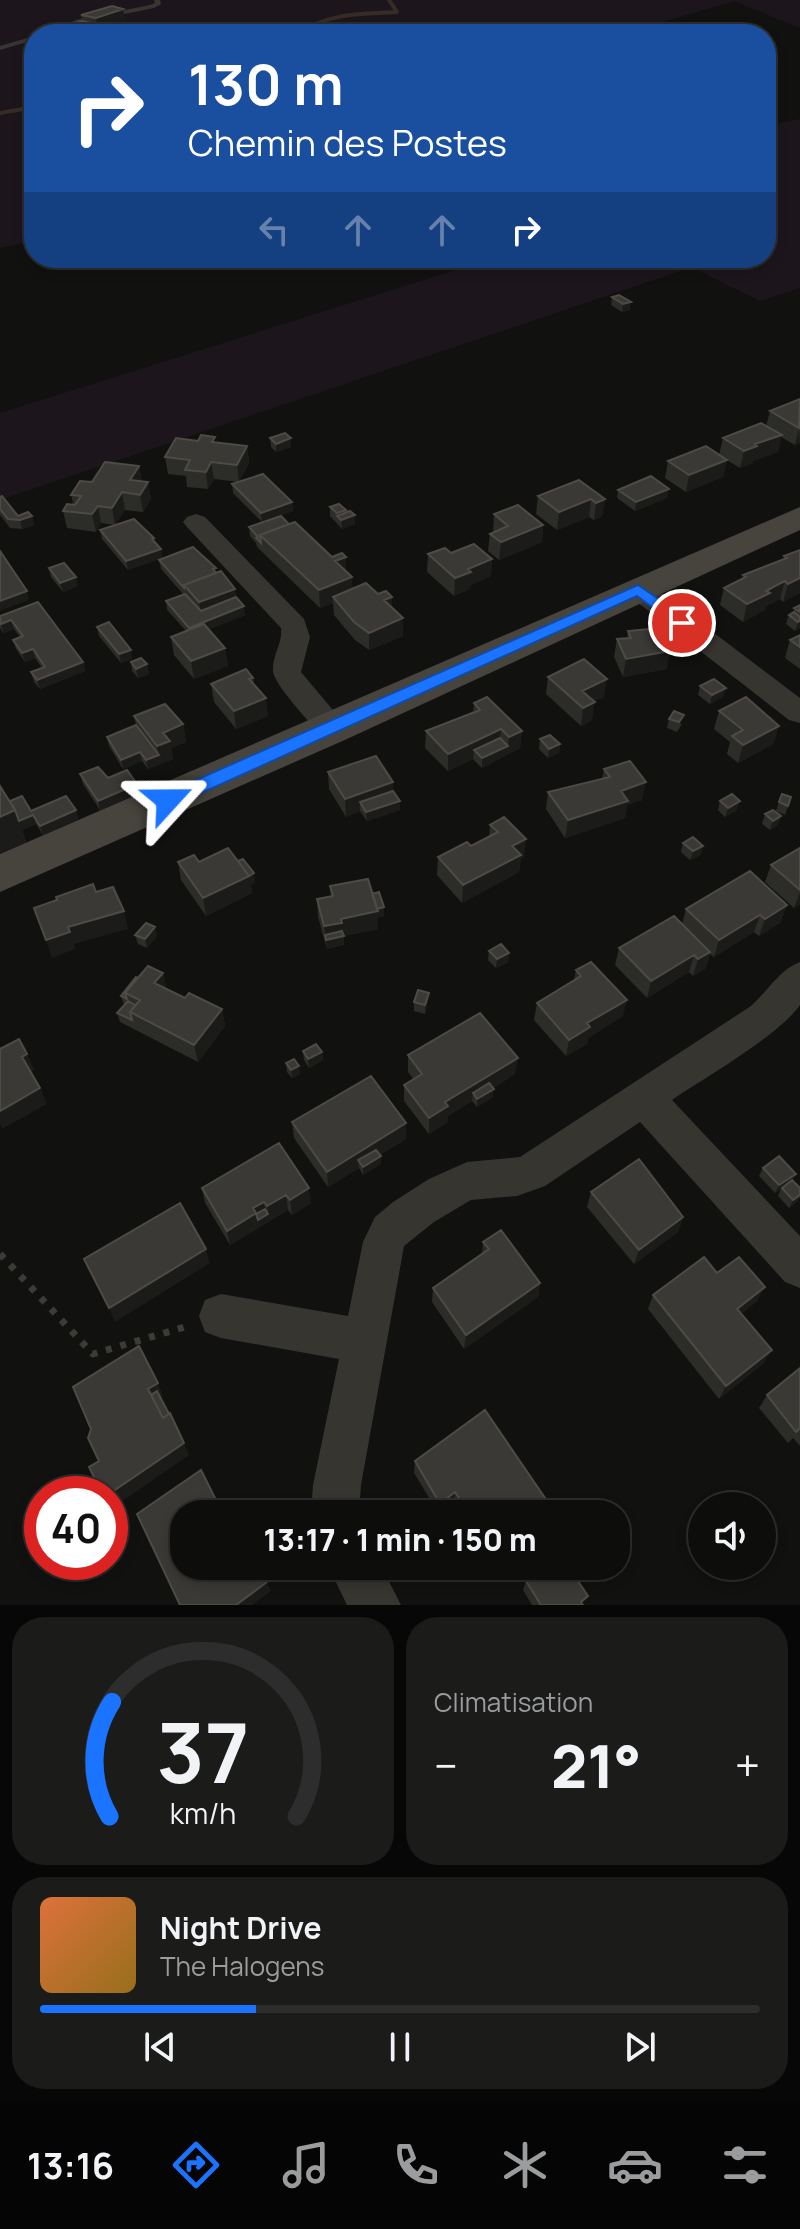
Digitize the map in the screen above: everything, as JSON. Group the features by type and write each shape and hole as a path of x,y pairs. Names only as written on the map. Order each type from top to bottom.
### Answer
{"street":[{"path":"0,874 332,729 800,517"},
{"path":"196,522 294,625 296,640 287,660 287,674 332,729"},
{"path":"638,589 800,713"},
{"path":"336,1500 384,1242 399,1223 470,1180 506,1181 531,1173 764,1017 783,1000 800,977"},
{"path":"644,1098 800,1267"},
{"path":"221,1316 364,1341"},
{"path":"361,1580 375,1605"}],"lane":[{"path":"70,24 152,7 158,4 157,0"},
{"path":"0,48 24,41"}],"path":[{"path":"0,1254 93,1354 221,1316"}],"shaded area":[{"path":"0,0 800,0 800,28 734,1 657,24 24,24 24,243 0,248"},
{"path":"800,119 800,288 760,301 694,268 776,268 776,124"},
{"path":"462,268 689,268 0,500 0,413"}],"building":[{"path":"112,6 123,9 96,18 81,15"},
{"path":"619,295 631,302 623,304 612,297"},
{"path":"800,399 799,428 770,411"},
{"path":"761,423 782,435 744,451 723,438"},
{"path":"285,433 291,438 276,444 270,438"},
{"path":"201,435 215,437 212,442 247,446 237,465 211,462 206,472 185,470 190,460 165,457 176,438 198,441"},
{"path":"706,446 727,460 689,475 668,461"},
{"path":"105,462 139,466 130,480 148,482 140,495 122,492 112,508 98,506 92,514 63,511 67,504 75,505 81,496 71,495 80,481 92,482"},
{"path":"263,474 292,502 261,513 232,484"},
{"path":"651,476 669,489 636,502 618,490"},
{"path":"579,480 605,499 596,503 591,499 559,512 538,496"},
{"path":"2,496 18,516 28,512 32,516 20,520 8,519 0,509"},
{"path":"339,504 346,510 337,513 330,507"},
{"path":"518,505 543,525 501,542 490,534 508,526 494,514"},
{"path":"350,511 355,515 341,520 337,516"},
{"path":"281,516 289,524 260,535 261,543 249,527"},
{"path":"134,519 161,549 126,561 100,530"},
{"path":"295,522 332,557 342,553 346,557 335,561 352,577 319,590 260,535"},
{"path":"474,544 492,559 455,578 428,554 445,548 451,553"},
{"path":"193,547 216,568 213,569 216,573 184,585 184,588 159,560"},
{"path":"800,550 800,578 788,584 785,581 766,591 770,593 747,604 724,588 746,577 743,575"},
{"path":"0,551 27,591 0,601"},
{"path":"64,563 76,577 60,583 49,568"},
{"path":"221,571 235,589 199,602 184,585"},
{"path":"366,583 378,594 386,591 392,597 384,600 403,618 369,633 354,622 333,597"},
{"path":"185,594 201,611 236,597 244,606 189,628 166,601"},
{"path":"38,602 83,662 37,680 31,672 45,667 33,649 22,653 13,640 23,636 11,620 1,624 0,616"},
{"path":"794,612 800,617 800,621 789,615"},
{"path":"109,622 131,650 119,654 97,627"},
{"path":"204,624 225,648 191,661 171,637"},
{"path":"659,628 670,651 626,659 617,639 631,638 628,631"},
{"path":"800,635 800,647 790,640"},
{"path":"141,658 147,664 136,669 131,662"},
{"path":"584,659 607,679 582,691 595,702 583,708 548,677"},
{"path":"246,669 253,678 249,679 266,698 234,711 211,684"},
{"path":"714,679 726,688 712,695 700,686"},
{"path":"487,697 522,731 509,737 501,729 448,754 426,731 480,710 474,703"},
{"path":"746,697 779,726 743,745 732,736 743,730 719,711"},
{"path":"165,704 183,724 163,733 170,741 157,746 134,716"},
{"path":"674,711 684,715 679,722 669,719"},
{"path":"136,725 159,755 146,760 140,752 121,760 107,737"},
{"path":"550,735 560,744 549,749 540,739"},
{"path":"500,738 508,746 482,758 474,750"},
{"path":"376,756 393,782 345,799 328,772"},
{"path":"630,761 646,782 621,791 628,801 568,820 548,792 610,777 604,769"},
{"path":"98,767 108,778 127,770 137,784 98,801 80,774"},
{"path":"0,786 15,810 0,817"},
{"path":"393,791 400,801 366,812 360,802"},
{"path":"732,794 740,801 728,808 720,801"},
{"path":"782,794 791,797 788,806 779,802"},
{"path":"22,796 31,811 66,796 76,810 40,826 33,815 19,821 10,801"},
{"path":"773,810 781,816 773,821 765,814"},
{"path":"504,817 526,839 512,846 521,855 463,885 438,857 467,842 471,846 498,832 490,825"},
{"path":"693,837 703,846 693,851 683,843"},
{"path":"228,848 249,876 203,898 178,862 194,855 199,862"},
{"path":"800,848 800,890 771,865"},
{"path":"243,859 254,873 249,876 238,861"},
{"path":"750,871 787,905 765,919 760,915 719,940 686,909"},
{"path":"368,879 378,911 324,926 317,899 333,896 330,886"},
{"path":"93,884 96,892 113,887 124,911 68,927 70,932 46,940 34,908"},
{"path":"379,892 384,907 377,909 372,894"},
{"path":"674,916 710,952 698,959 694,955 651,981 619,948"},
{"path":"146,923 155,927 145,939 135,935"},
{"path":"342,931 344,936 326,940 325,935"},
{"path":"501,944 509,953 497,959 489,951"},
{"path":"591,962 627,1000 587,1023 590,1027 569,1040 537,1003 581,976 576,970"},
{"path":"148,966 163,973 154,983 185,998 189,993 222,1009 194,1045 130,1012 140,1000 125,993"},
{"path":"136,977 125,993 127,999 121,996"},
{"path":"418,990 429,993 425,1005 414,1002"},
{"path":"128,1001 135,1005 130,1012 132,1020 117,1013"},
{"path":"480,1013 518,1058 445,1102 448,1106 429,1118 404,1085 422,1074 408,1055"},
{"path":"19,1039 27,1054 22,1057 40,1088 0,1111 0,1049"},
{"path":"316,1044 322,1052 308,1059 303,1051"},
{"path":"294,1059 299,1066 291,1070 286,1063"},
{"path":"371,1076 406,1123 327,1172 292,1122"},
{"path":"489,1083 494,1089 477,1099 473,1093"},
{"path":"279,1143 309,1188 290,1200 286,1195 267,1206 264,1202 253,1208 256,1213 227,1231 202,1188"},
{"path":"376,1150 381,1156 363,1167 358,1160"},
{"path":"779,1156 796,1174 779,1185 763,1168"},
{"path":"639,1159 683,1217 639,1250 591,1192"},
{"path":"792,1180 800,1188 800,1195 793,1200 782,1188"},
{"path":"180,1203 206,1249 109,1308 84,1259"},
{"path":"265,1209 268,1214 258,1220 256,1214"},
{"path":"501,1230 540,1283 466,1335 433,1288 489,1249 483,1242"},
{"path":"704,1257 717,1273 739,1257 765,1287 737,1309 772,1350 726,1386 653,1295"},
{"path":"139,1346 158,1383 148,1389 163,1418 170,1413 184,1443 128,1481 128,1476 93,1476 89,1467 99,1461 88,1438 91,1429 73,1387"},
{"path":"800,1368 800,1428 796,1432 767,1395"},
{"path":"157,1391 169,1414 163,1418 151,1395"},
{"path":"485,1410 546,1500 460,1500 455,1492 445,1500 438,1500 415,1461"},
{"path":"201,1470 216,1500 170,1500 170,1580 267,1582 236,1605 180,1605 137,1514"},
{"path":"577,1580 588,1596 581,1602 583,1605 541,1605 526,1581"}],"waterway":[{"path":"316,24 358,14 397,12 389,0"},
{"path":"0,113 24,109"}],"route":[{"path":"168,800 638,589 682,623"}]}
